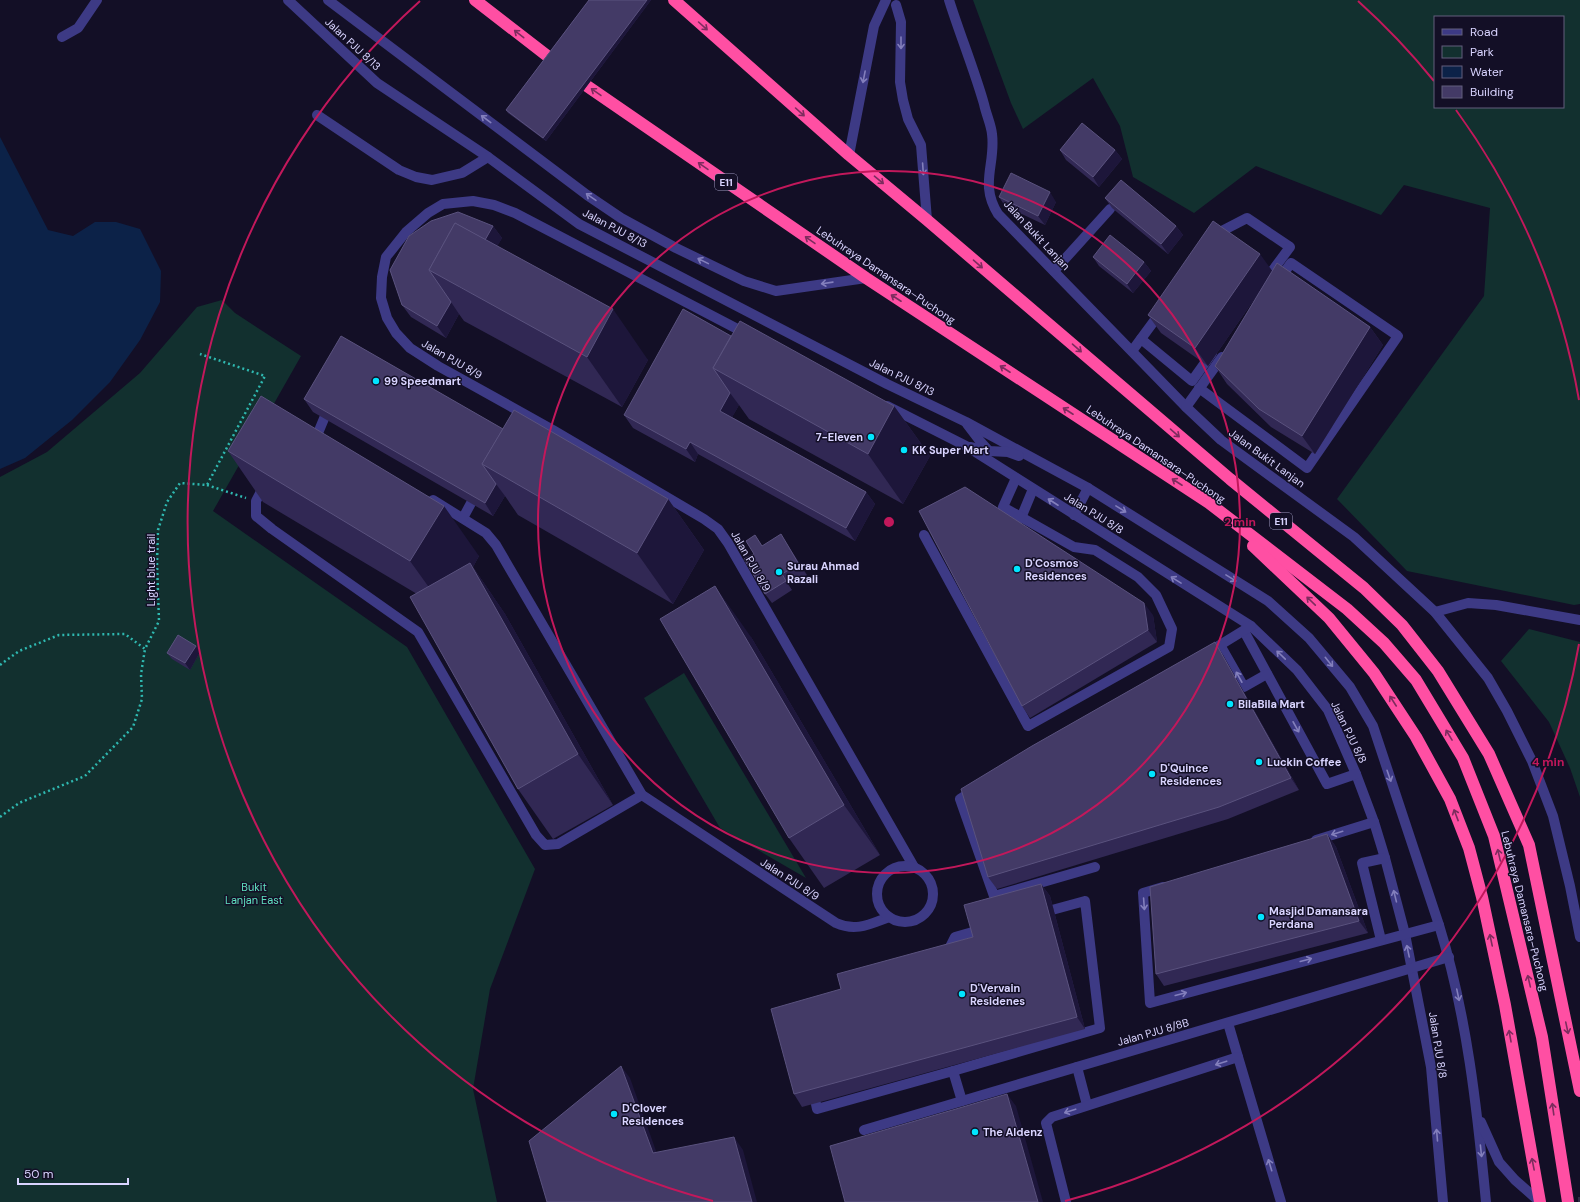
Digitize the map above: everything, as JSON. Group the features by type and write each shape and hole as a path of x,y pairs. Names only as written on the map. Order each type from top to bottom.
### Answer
{"highway":[{"path":"476,0 550,58"},
{"name":"Lebuhraya Damansara–Puchong","path":"674,0 849,155 1230,479 1364,588 1402,625 1438,671 1489,754 1529,846 1580,1091"},
{"name":"Lebuhraya Damansara–Puchong","path":"587,86 866,278 1209,503 1347,609 1384,643 1416,680 1463,758 1494,836 1542,1037 1558,1147 1568,1202"},
{"path":"1209,503 1329,618 1374,673 1416,737 1450,799 1469,848 1482,896 1505,1005 1540,1202"}],"street":[{"path":"62,36 78,28 97,0"},
{"name":"Jalan PJU 8/13","path":"288,0 377,83 488,157 579,224 887,384 966,422 1048,466"},
{"path":"328,0 587,195 621,218 676,248 744,281 776,291 866,278"},
{"path":"849,155 874,26 886,0"},
{"name":"Jalan Bukit Lanjan","path":"949,0 981,94 992,134 992,152 988,175 989,192 992,204 998,214 1186,407 1221,440 1354,537 1435,612 1488,678 1507,711 1532,761 1553,816 1570,886 1580,937"},
{"path":"896,5 901,22 900,82 902,100 908,119 914,128 921,145 927,220"},
{"path":"317,114 399,170 416,178 432,180 462,174 488,157"},
{"name":"Jalan PJU 8/9","path":"422,494 486,533 496,545 642,795 840,925 857,928 889,917 898,921 912,920 924,913 930,906 932,887 925,875 914,867 728,543 718,529 651,487 438,366 410,348 396,333 387,318 381,298 382,277 386,257 406,232 428,213 444,204 473,201 494,205 515,213 755,338"},
{"path":"1054,271 1110,209"},
{"path":"1211,245 1220,232 1247,218 1290,247 1262,285"},
{"path":"1199,388 1307,468 1398,336 1291,263 1272,288"},
{"path":"1132,351 1164,308"},
{"path":"1141,339 1192,381 1223,347 1186,407"},
{"path":"882,403 966,446 1008,452 1048,466"},
{"path":"318,433 328,409 339,405"},
{"path":"924,535 1028,726 1170,647 1172,629 1156,595 1138,577 1095,550 1074,547 1003,507 1013,477 980,442 966,422"},
{"name":"Jalan PJU 8/8","path":"966,446 1248,629 1297,670 1328,710 1356,774 1374,822 1405,934 1431,1067 1442,1202"},
{"path":"586,449 595,469"},
{"name":"Jalan PJU 8/8","path":"1048,466 1088,488 1268,601 1309,638 1350,687 1373,726 1449,957 1464,1023 1477,1113 1486,1202"},
{"path":"270,474 256,501 256,516 418,632 532,828 545,845 558,844 642,795"},
{"path":"463,518 479,489 479,481"},
{"path":"636,492 651,487"},
{"path":"1074,515 1088,488"},
{"path":"1021,518 1033,489"},
{"path":"1435,612 1468,603 1496,605 1580,620"},
{"path":"1200,657 1248,629 1267,674 1328,784 1356,774"},
{"path":"1220,645 1244,687 1267,674"},
{"path":"980,787 960,799 994,896 1095,866"},
{"path":"1307,842 1374,822"},
{"path":"1381,940 1362,863 1385,858"},
{"path":"889,917 878,903 878,886 882,877 888,871 896,867 914,867"},
{"path":"1173,884 1143,893 1150,1003 1439,924"},
{"path":"810,1078 817,1109 1100,1028 1085,901 1031,916"},
{"path":"942,964 955,937 993,926"},
{"name":"Jalan PJU 8/8B","path":"864,1130 1449,957"},
{"path":"1228,1023 1281,1202"},
{"path":"1066,1202 1046,1123 1052,1117 1238,1057"},
{"path":"1077,1067 1087,1105"},
{"path":"953,1071 962,1101"},
{"path":"1477,1113 1499,1162 1515,1180 1540,1202"}],"path":[{"path":"200,354 265,376 206,485 256,501"},
{"name":"Light blue trail","path":"145,649 159,621 157,563 158,530 167,502 180,483 206,485"},
{"path":"0,665 19,651 59,636 125,634 145,649 141,674 142,699 133,727 86,776 19,803 0,817"}],"green space":[{"path":"973,0 1580,0 1580,604 1574,605 1407,571 1337,499 1484,296 1490,208 1404,185 1381,215 1256,166 1194,213 1133,177 1120,126 1093,78 1023,129 1011,103"},
{"name":"Bukit Lanjan East","path":"222,300 235,313 301,356 213,511 407,647 535,869 490,989 473,1089 497,1202 0,1202 0,477 47,452 140,373 197,307"},
{"path":"1529,629 1580,642 1580,797 1570,768 1549,722 1501,661"},
{"path":"684,673 806,878 720,828 644,698"}],"water":[{"path":"0,137 48,230 73,236 95,222 116,222 140,229 161,271 160,302 140,340 110,382 72,420 25,458 0,469"}],"building":[{"path":"589,0 647,0 543,138 506,110"},
{"path":"1082,123 1115,150 1093,177 1060,150"},
{"path":"1011,173 1050,192 1038,216 999,197"},
{"path":"1121,180 1176,226 1161,244 1105,198"},
{"path":"458,212 493,226 485,240 455,223 429,270 451,302 437,326 402,305 390,270 409,236 431,221"},
{"path":"1213,221 1260,254 1195,348 1148,315"},
{"path":"455,223 613,309 587,357 429,270"},
{"path":"1110,235 1144,262 1127,284 1093,257"},
{"path":"1277,263 1370,327 1302,436 1259,409 1215,366"},
{"path":"683,309 731,336 713,368 730,393 720,411 866,492 846,528 690,442 686,449 624,415"},
{"path":"740,321 894,406 868,454 713,368"},
{"path":"341,336 503,429 482,464 496,484 485,503 304,399"},
{"path":"261,396 444,506 410,561 228,451"},
{"path":"514,410 668,499 637,553 482,464"},
{"name":"D'Cosmos Residences","path":"965,487 1144,603 1148,630 1022,706 919,511"},
{"name":"Surau Ahmad Razali","path":"781,534 800,566 794,570 792,568 782,574 786,581 765,594 744,559 754,554 746,541 755,535 762,546"},
{"path":"470,563 578,754 518,789 410,597"},
{"path":"715,586 844,805 789,838 660,619"},
{"path":"178,635 196,646 185,663 167,653"},
{"name":"D'Quince Residences","path":"1215,642 1291,778 1219,807 988,877 961,789 1032,746"},
{"name":"Masjid Damansara Perdana","path":"1327,834 1359,921 1156,974 1150,887"},
{"name":"D'Vervain Residenes","path":"1041,884 1077,1017 794,1094 771,1009 841,989 837,974 973,937 964,905"},
{"name":"D'Clover Residences","path":"621,1066 653,1153 734,1137 752,1202 547,1202 529,1141"},
{"name":"The Aldenz","path":"1007,1094 1038,1202 845,1202 830,1146"}],"place":[{"name":"99 Speedmart","path":"376,381"},
{"name":"7-Eleven","path":"871,437"},
{"name":"KK Super Mart","path":"904,450"},
{"name":"D'Cosmos Residences","path":"1017,569"},
{"name":"Surau Ahmad Razali","path":"779,572"},
{"name":"BilaBila Mart","path":"1230,704"},
{"name":"Luckin Coffee","path":"1259,762"},
{"name":"D'Quince Residences","path":"1152,774"},
{"name":"Masjid Damansara Perdana","path":"1261,917"},
{"name":"D'Vervain Residenes","path":"962,994"},
{"name":"D'Clover Residences","path":"614,1114"},
{"name":"The Aldenz","path":"975,1132"}]}
